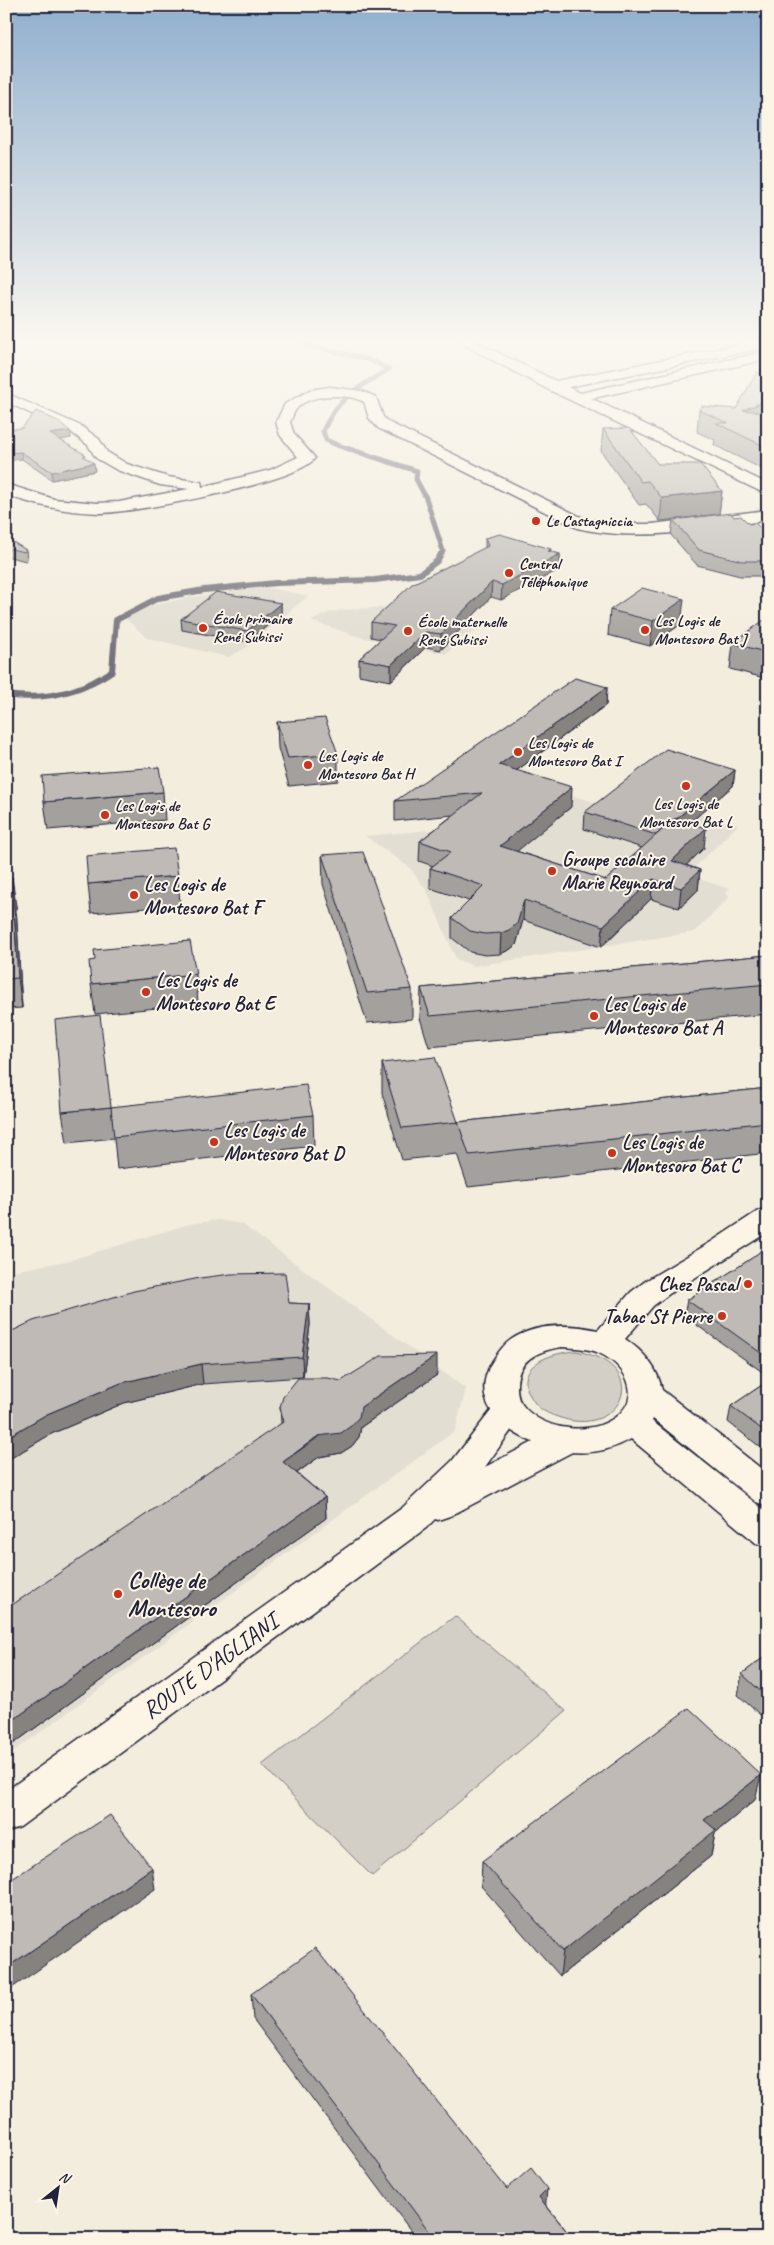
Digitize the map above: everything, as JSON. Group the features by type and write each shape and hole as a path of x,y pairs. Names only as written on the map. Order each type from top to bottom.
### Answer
{"street":[{"path":"96,446 101,455 122,467 151,478 179,485 227,485"},
{"path":"6,488 51,502 74,506 117,507 266,476 303,462 306,458 295,446"},
{"path":"426,446 583,524 615,530 651,530 768,515"},
{"path":"676,446 768,490"},
{"path":"604,1343 642,1299 768,1218"},
{"path":"562,1336 583,1337 604,1343 622,1352 636,1365 644,1380 639,1409 614,1434 591,1440 566,1440 533,1430 509,1411 501,1394 500,1377 508,1361 522,1348 541,1340 562,1336"},
{"path":"639,1409 768,1494"},
{"path":"639,1409 768,1533"},
{"name":"ROUTE D'AGLIANI","path":"6,1814 414,1518 464,1470 509,1411"},
{"name":"ROUTE D'AGLIANI","path":"414,1518 566,1440"}],"shaded area":[{"name":"École primaire René Subissi","path":"264,587 308,596 246,648 228,657 147,638 124,617 146,607 186,598"},
{"name":"École maternelle René Subissi","path":"401,606 493,624 459,639 447,654 360,637 311,621 327,613 342,610"},
{"name":"Groupe scolaire Marie Reynoard","path":"527,782 621,810 638,795 738,825 687,875 730,889 725,894 730,896 695,932 474,966 456,959 427,891 409,867 365,836 474,826"},
{"name":"Collège de Montesoro","path":"218,1220 242,1224 466,1389 455,1431 6,1757 6,1272 67,1261 189,1224"},
{"path":"576,1351 601,1359 616,1371 622,1384 621,1398 613,1410 600,1418 582,1421 554,1416 537,1406 528,1391 526,1380 528,1372 534,1365 554,1355"},
{"path":"455,1616 566,1711 372,1876 262,1765"}],"building":[{"path":"6,446 70,446 86,455 83,456 94,463 52,472 21,452 6,453"},
{"path":"615,446 643,446 658,464 700,464 722,491 662,498 648,481 641,482"},
{"path":"731,513 734,517 741,516 749,524 755,523 768,535 768,566 763,561 742,561 699,550 673,520"},
{"path":"500,534 551,549 548,551 560,554 502,585 492,582 441,634 426,632 391,665 359,659 395,626 371,622 412,584 488,546 485,538"},
{"path":"6,538 26,550 25,552 6,548"},
{"path":"642,588 684,599 653,621 610,610"},
{"path":"216,592 281,603 247,631 181,619"},
{"path":"764,620 768,621 768,653 733,643"},
{"path":"575,678 607,687 499,765 572,787 500,846 606,880 674,819 706,828 672,861 700,870 681,888 653,879 603,926 524,900 517,924 509,930 501,933 485,934 470,931 452,918 484,886 430,868 451,852 420,841 482,793 395,801"},
{"path":"325,718 338,754 288,758 277,722"},
{"path":"666,749 735,770 656,835 585,812"},
{"path":"159,767 163,792 44,802 42,776"},
{"path":"174,848 178,876 88,884 86,856"},
{"path":"363,852 412,989 367,993 322,855"},
{"path":"12,877 18,978 6,979 6,878"},
{"path":"190,941 196,974 91,984 89,961 95,960 94,950"},
{"path":"768,955 768,984 430,1016 421,988"},
{"path":"100,1015 111,1107 62,1112 55,1020"},
{"path":"435,1057 458,1122 402,1128 382,1063"},
{"path":"306,1085 313,1115 114,1137 111,1107"},
{"path":"768,1088 768,1122 469,1155 458,1122"},
{"path":"768,1245 768,1304 760,1309 768,1315 768,1358 687,1300 752,1258"},
{"path":"285,1273 289,1303 309,1304 302,1357 201,1364 121,1383 47,1414 6,1438 6,1334 33,1321 134,1291 231,1274"},
{"path":"437,1355 361,1407 359,1417 341,1433 318,1436 283,1462 325,1497 6,1725 6,1609 283,1422 280,1407 283,1397 298,1378 328,1378 341,1381 381,1356"},
{"path":"768,1381 768,1434 731,1406"},
{"path":"768,1654 768,1698 742,1674"},
{"path":"689,1708 761,1775 704,1820 716,1830 563,1951 482,1861"},
{"path":"110,1815 152,1868 6,1968 6,1883"},
{"path":"315,1948 507,2189 531,2168 547,2189 539,2197 573,2239 435,2239 251,1994"}],"waterway":[{"path":"339,446 417,471 416,479 426,498 443,551 441,555"},
{"path":"6,695 34,697 61,694 100,679 112,671 116,620 158,598 204,590 276,583 375,580 420,574 437,561 441,554"}],"place":[{"name":"Le Castagniccia","path":"536,521"},
{"name":"Central Téléphonique","path":"509,573"},
{"name":"École primaire René Subissi","path":"203,628"},
{"name":"Les Logis de Montesoro Bat J","path":"645,630"},
{"name":"École maternelle René Subissi","path":"408,631"},
{"name":"Les Logis de Montesoro Bat I","path":"518,752"},
{"name":"Les Logis de Montesoro Bat H","path":"308,765"},
{"name":"Les Logis de Montesoro Bat L","path":"686,786"},
{"name":"Les Logis de Montesoro Bat G","path":"105,815"},
{"name":"Groupe scolaire Marie Reynoard","path":"552,871"},
{"name":"Les Logis de Montesoro Bat F","path":"134,895"},
{"name":"Les Logis de Montesoro Bat E","path":"146,992"},
{"name":"Les Logis de Montesoro Bat A","path":"594,1016"},
{"name":"Les Logis de Montesoro Bat D","path":"214,1142"},
{"name":"Les Logis de Montesoro Bat C","path":"612,1153"},
{"name":"Chez Pascal","path":"748,1284"},
{"name":"Tabac St Pierre","path":"722,1316"},
{"name":"Collège de Montesoro","path":"118,1594"}]}
